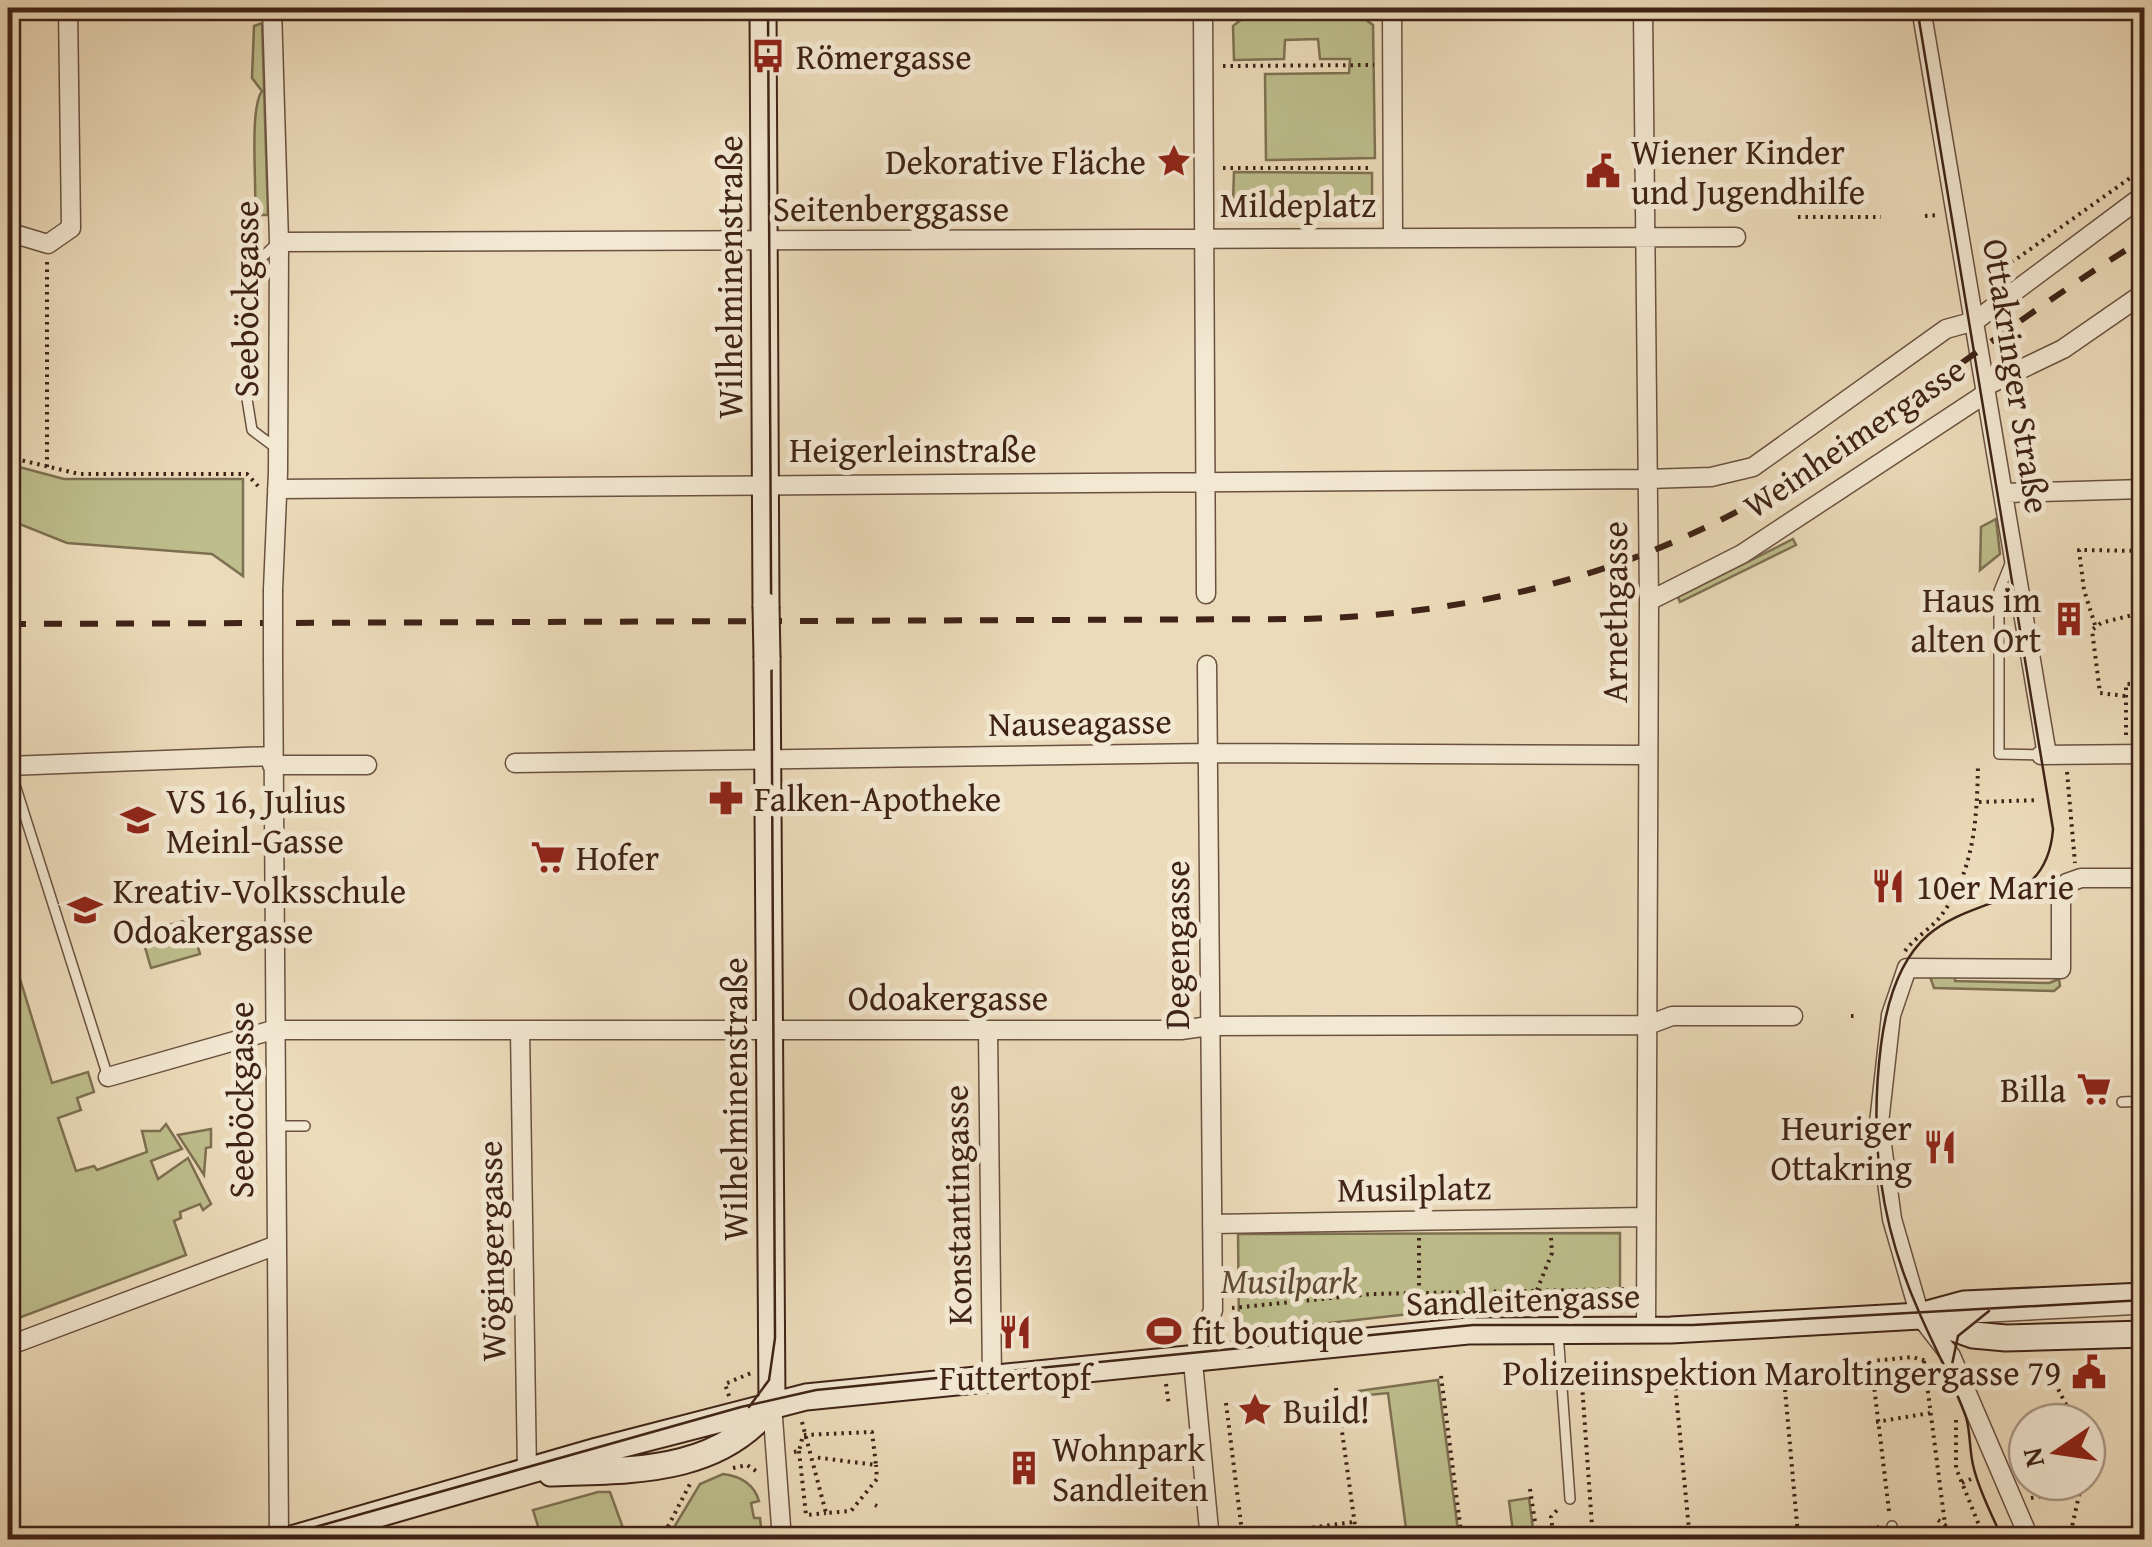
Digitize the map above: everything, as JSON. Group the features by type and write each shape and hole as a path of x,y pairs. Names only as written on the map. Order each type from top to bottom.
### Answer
{"main road":[{"name":"Wilhelminenstraße","path":"763,8 772,1404"},
{"path":"1920,1316 1964,1304 2144,1296"},
{"path":"1920,1316 1973,1335 2006,1338 2144,1334"},
{"name":"Sandleitengasse","path":"288,1540 772,1404 1452,1332 1646,1330 1920,1316"}],"street":[{"path":"8,232 48,244 71,228 68,8"},
{"name":"Seeböckgasse","path":"272,8 278,242 272,660 278,1540"},
{"name":"Mildeplatz","path":"1203,8 1203,238 1393,236 1392,8"},
{"name":"Arnethgasse","path":"1642,8 1649,601 1646,1217"},
{"name":"Ottakringer Straße","path":"1921,8 1973,323 1988,385 2044,755"},
{"name":"Weinheimergasse","path":"1647,480 1712,477 1753,466 1946,329 1973,323 2144,195"},
{"path":"1393,236 1736,236"},
{"path":"1203,238 1206,594"},
{"name":"Seitenberggasse","path":"278,242 1203,238"},
{"name":"Weinheimergasse","path":"1649,601 1742,554 1982,396 1988,385 2063,350 2144,293"},
{"name":"Heigerleinstraße","path":"277,490 766,483 1647,480"},
{"path":"2004,493 2144,489"},
{"name":"Degengasse","path":"1207,664 1212,1224"},
{"name":"Nauseagasse","path":"515,762 1208,753 1646,755"},
{"path":"2044,755 2144,754"},
{"path":"8,766 272,761 367,765"},
{"path":"2030,1540 1951,1356 1920,1316 1892,1219 1879,1123 1891,1015 1902,963 2061,970 2062,893 2079,878 2144,878"},
{"name":"Odoakergasse","path":"108,1076 273,1030 1648,1025 1672,1016 1793,1016"},
{"name":"Wögingergasse","path":"520,1030 526,1472"},
{"name":"Konstantingasse","path":"988,1030 992,1380"},
{"path":"1646,1217 1646,1330"},
{"name":"Musilplatz","path":"1212,1224 1646,1217"},
{"path":"1210,1540 1193,1362 1213,1310 1212,1224"},
{"path":"8,1346 274,1246"},
{"name":"Wilhelminenstraße","path":"772,1404 782,1540"}],"lane":[{"path":"278,242 248,271 247,399 252,430 278,450"},
{"path":"2014,557 1999,591 1999,754 2044,755"},
{"path":"8,766 108,1076"},
{"path":"2122,1102 2144,1100"},
{"path":"273,1126 305,1126"},
{"path":"1920,1316 1968,1319 2144,1310"},
{"path":"1558,1329 1570,1499"},
{"path":"1892,1526 1893,1540"}],"path":[{"path":"1203,66 1392,65"},
{"path":"1203,168 1392,168"},
{"path":"1970,288 2144,168"},
{"path":"1925,216 1944,215"},
{"path":"1798,217 1881,217"},
{"path":"47,467 48,244"},
{"path":"8,457 79,474 247,474 262,488 277,490"},
{"path":"2125,696 2100,694 2090,636 2095,625 2084,590 2079,550 2144,550"},
{"path":"2095,625 2144,612"},
{"path":"2126,735 2126,684 2144,683"},
{"path":"2066,763 2079,878"},
{"path":"1902,963 1944,913 1962,880 1972,847 1978,764"},
{"path":"1977,802 2039,800"},
{"path":"1537,1290 1552,1254 1550,1218"},
{"path":"1419,1221 1419,1293"},
{"path":"1213,1310 1419,1293 1648,1288"},
{"path":"1750,1540 1892,1526 1871,1361 1911,1355 1926,1361 1947,1540"},
{"path":"2032,1363 2056,1385 2065,1402"},
{"path":"1782,1366 1798,1535"},
{"path":"1581,1370 1593,1540"},
{"path":"1674,1373 1690,1540"},
{"path":"1441,1376 1462,1540"},
{"path":"1336,1388 1356,1540"},
{"path":"1226,1403 1243,1540"},
{"path":"1876,1422 1930,1412"},
{"path":"1938,1520 1963,1537 1984,1535 1956,1468 1954,1413"},
{"path":"798,1451 806,1515 851,1510 877,1479 872,1432 866,1429 803,1435"},
{"path":"809,1446 826,1513"},
{"path":"812,1456 876,1465"},
{"path":"717,1471 747,1464 761,1474"},
{"path":"661,1540 690,1482 704,1476"},
{"path":"1962,1483 1972,1478"},
{"path":"1530,1490 1537,1535"},
{"path":"1552,1533 1551,1516 1570,1499"},
{"path":"2069,1540 2078,1502"},
{"path":"1302,1540 1301,1529 1354,1522"},
{"path":"1512,1539 1570,1532 1585,1540"}],"green space":[{"path":"1362,17 1373,25 1375,158 1266,160 1265,74 1349,73 1350,59 1320,59 1318,39 1285,40 1284,59 1234,60 1233,26 1243,18"},
{"path":"262,23 268,215 255,215 255,130 262,91 252,78 254,26"},
{"path":"1234,172 1372,173 1372,204 1362,211 1248,212 1233,201"},
{"path":"8,464 64,479 243,479 243,576 212,554 67,543 12,521 8,513"},
{"path":"1996,519 2000,554 1980,570 1981,527"},
{"path":"1793,539 1796,545 1680,602 1678,597"},
{"path":"190,919 200,954 151,968 141,933"},
{"path":"8,940 52,1083 88,1072 94,1092 77,1098 81,1110 58,1118 76,1171 94,1166 97,1170 147,1152 142,1131 160,1131 166,1124 182,1149 151,1161 158,1179 188,1158 211,1204 203,1210 200,1204 180,1212 181,1218 174,1221 186,1255 8,1322"},
{"path":"1929,974 1955,976 1955,981 2049,983 2059,979 2060,986 2054,991 1934,988"},
{"path":"211,1129 211,1147 206,1148 204,1175 178,1135"},
{"name":"Musilpark","path":"1620,1233 1620,1305 1491,1305 1239,1333 1238,1234"},
{"path":"1438,1380 1458,1530 1407,1536 1388,1393 1359,1396 1358,1391"},
{"path":"723,1474 741,1479 754,1490 759,1501 751,1503 754,1518 760,1518 761,1527 757,1529 762,1539 667,1539 700,1484"},
{"path":"610,1492 627,1539 542,1539 533,1510"},
{"path":"1529,1498 1533,1529 1513,1532 1509,1501"}],"tram line":[{"path":"749,1407 769,1380 775,1338 768,8"},
{"path":"1917,8 2053,829 2048,855 2038,874 2006,897 1947,922 1928,935 1908,958 1890,1000 1881,1045 1877,1148 1895,1247 1966,1417 1972,1463 2003,1540"},
{"path":"269,1540 741,1407 816,1390 1473,1325 1693,1325 2144,1300"},
{"path":"1950,1374 1958,1336 1989,1311"}],"railway":[{"path":"8,624 1305,619 1367,616 1489,599 1607,567 1721,520 1822,460 2144,239"}],"place":[{"name":"Römergasse","path":"768,56"},
{"name":"Dekorative Fläche","path":"1174,161"},
{"name":"Wiener Kinder und Jugendhilfe","path":"1603,171"},
{"name":"Haus im alten Ort","path":"2069,619"},
{"name":"Falken-Apotheke","path":"726,798"},
{"name":"VS 16, Julius Meinl-Gasse","path":"138,820"},
{"name":"Hofer","path":"548,857"},
{"name":"10er Marie","path":"1888,886"},
{"name":"Kreativ-Volksschule Odoakergasse","path":"85,910"},
{"name":"Billa","path":"2094,1089"},
{"name":"Heuriger Ottakring","path":"1940,1147"},
{"name":"fit boutique","path":"1164,1331"},
{"name":"Futtertopf","path":"1015,1332"},
{"name":"Polizeiinspektion Maroltingergasse 79","path":"2089,1372"},
{"name":"Build!","path":"1255,1410"},
{"name":"Wohnpark Sandleiten","path":"1024,1468"}]}
